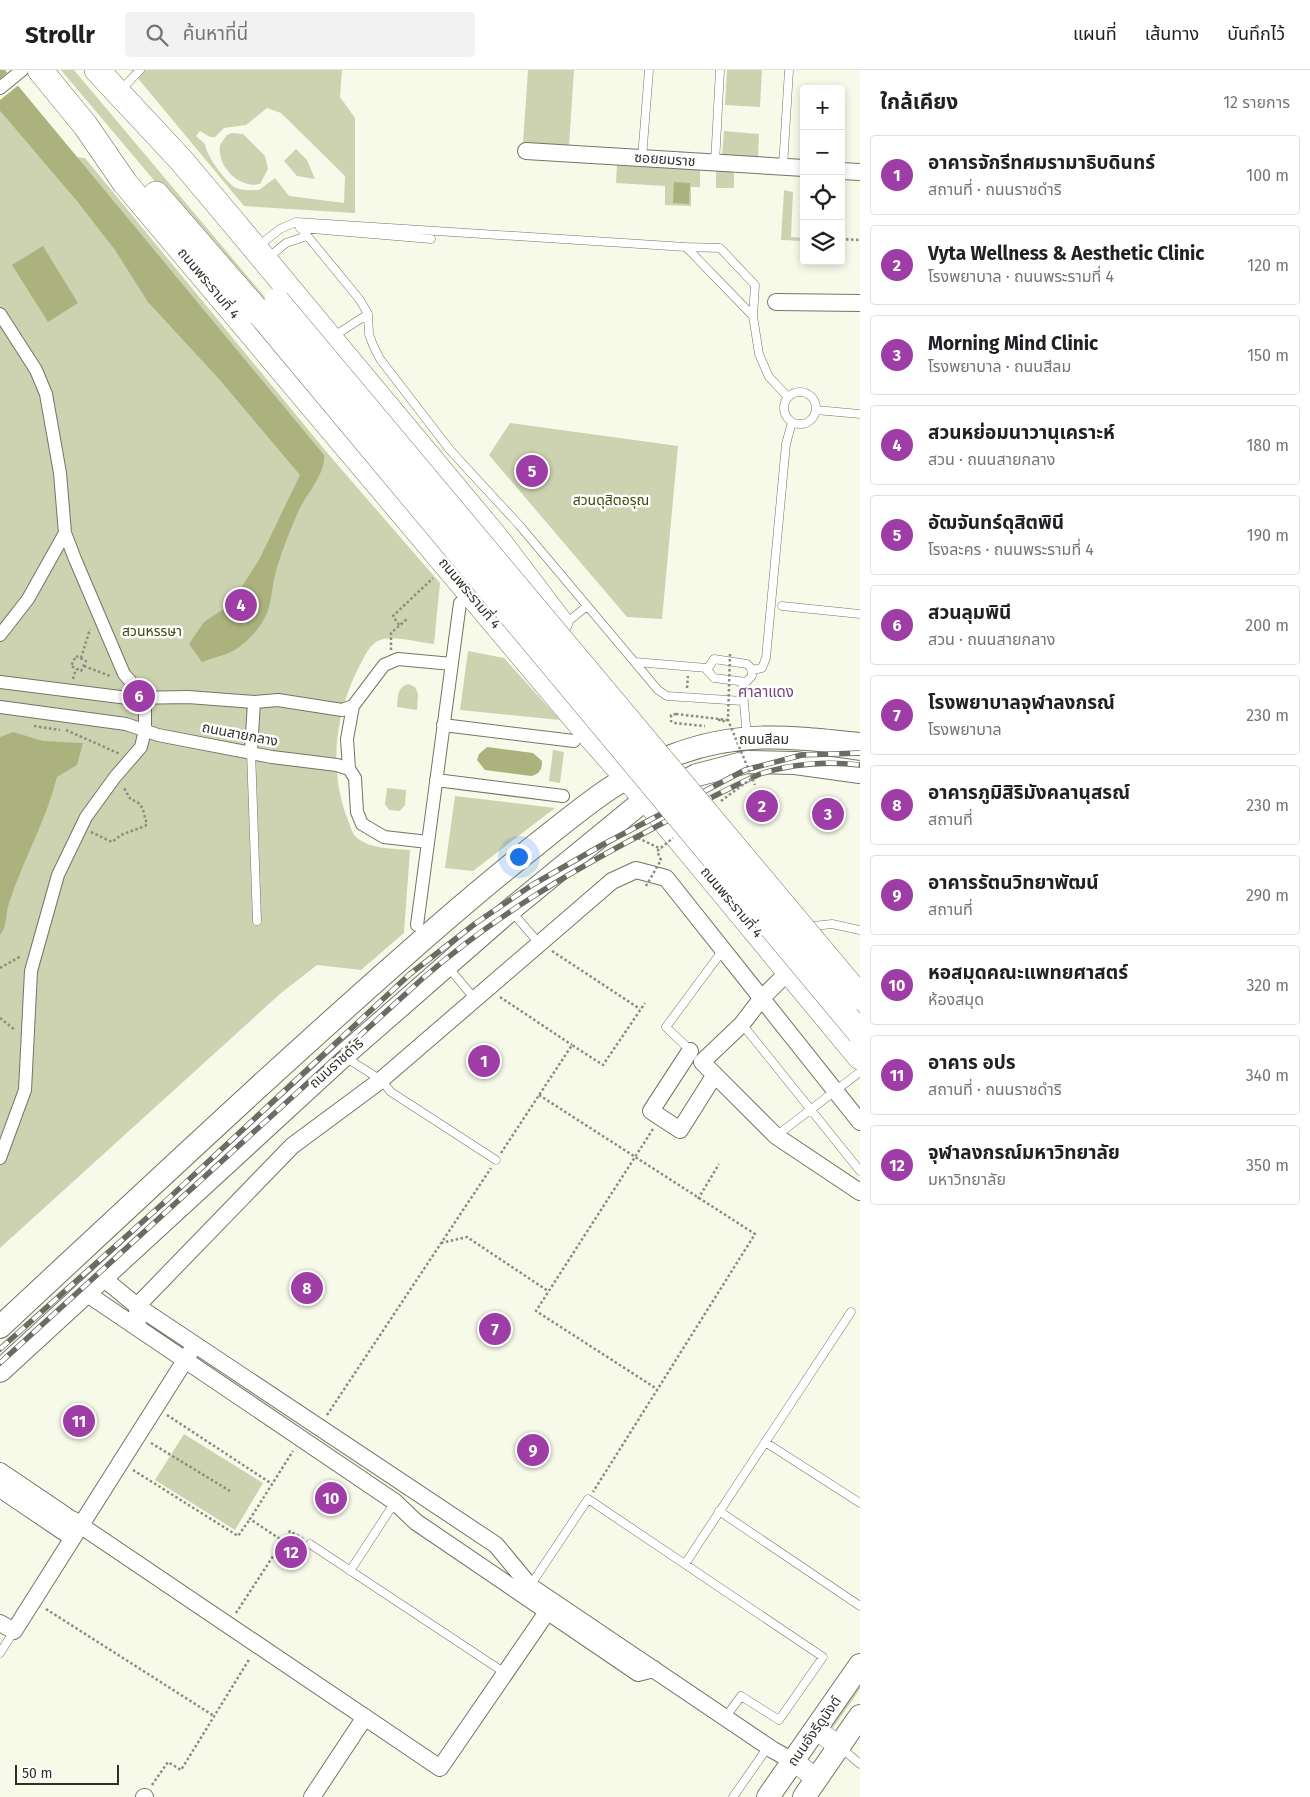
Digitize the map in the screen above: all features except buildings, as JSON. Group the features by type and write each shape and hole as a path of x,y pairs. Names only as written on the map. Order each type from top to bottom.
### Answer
{"main road":[{"name":"ถนนพระรามที่ 4","path":"27,71 162,200 269,308 860,997"},
{"path":"107,82 181,160 461,496 563,626 860,982"},
{"name":"ถนนพระรามที่ 4","path":"107,82 156,154 269,308 860,1033"},
{"name":"ถนนพระรามที่ 4","path":"85,125 125,183 789,970 860,1057"},
{"path":"420,534 431,536 442,534 452,526 460,516 461,496"},
{"name":"ถนนสีลม","path":"671,756 709,743 764,736 860,744"},
{"path":"0,1327 420,932 476,893 596,796 625,776 671,756"},
{"name":"ถนนสีลม","path":"690,778 747,762 794,763 860,772"},
{"name":"ถนนราชดำริ","path":"0,1371 344,1056 510,910 646,800 690,778"},
{"path":"420,932 446,967"},
{"path":"256,1088 280,1114"},
{"name":"ถนนอังรีดูนังต์","path":"768,1797 860,1666"},
{"name":"ถนนอังรีดูนังต์","path":"804,1797 860,1716"}],"street":[{"path":"0,88 27,71"},
{"name":"ซอยยมราช","path":"526,151 800,168"},
{"path":"845,171 860,172"},
{"path":"776,302 860,303"},
{"path":"0,314 36,370 46,394 60,473 65,533 96,612 124,674 145,698 145,730 141,747 115,777 81,826 58,875 31,971 25,1090 0,1158"},
{"path":"0,636 28,599 65,533"},
{"path":"420,932 428,842 460,603"},
{"path":"428,842 384,836 362,824 357,812 355,778 349,769 347,739 353,706 364,694 374,676 384,665 398,659 452,664"},
{"name":"ถนนสายกลาง","path":"0,682 128,698 188,697 254,702 278,700 342,710 353,706"},
{"path":"251,751 254,702"},
{"name":"ถนนสายกลาง","path":"0,707 126,724 158,735 251,751 272,757 337,765 349,769"},
{"path":"444,725 574,741"},
{"path":"436,780 563,796"},
{"path":"138,1328 137,1306 292,1146 381,1080 538,942 612,881 636,870 666,878 761,1000 860,1122"},
{"path":"714,1076 680,1130 651,1111 696,1057 742,1024 789,970"},
{"path":"696,1057 776,1136 860,1192"},
{"path":"103,1278 137,1306 496,1545 551,1608"},
{"path":"86,1293 395,1502 424,1528 489,1572 654,1669 768,1747 793,1760 817,1779"},
{"path":"0,1623 14,1631 34,1601 78,1523 122,1463 195,1345"},
{"path":"0,1471 440,1768 551,1608"},
{"path":"0,1489 65,1533 78,1523"},
{"path":"424,1528 438,1507"},
{"path":"489,1572 502,1552"},
{"path":"312,1797 365,1717"},
{"path":"815,1729 839,1746"}],"lane":[{"path":"107,82 140,70"},
{"path":"642,158 648,70"},
{"path":"715,163 720,70"},
{"path":"783,167 789,70"},
{"path":"259,255 280,229 298,225 720,248 755,285 753,316 759,354 769,377 788,397"},
{"path":"298,225 360,300 368,314 369,334 380,359 450,450 520,526 662,694 742,701"},
{"path":"298,225 430,239"},
{"path":"259,255 307,236"},
{"path":"686,247 753,316"},
{"path":"330,340 368,314"},
{"path":"752,670 762,668 766,658 786,444 792,422 784,410 788,397 797,392 807,393 814,400 815,415 807,422 792,422"},
{"path":"816,410 860,414"},
{"path":"563,626 587,606"},
{"path":"782,606 860,614"},
{"path":"714,659 747,664 752,670 750,680 742,682 714,678 709,674 708,668 714,659"},
{"path":"635,662 708,668"},
{"path":"742,682 742,701 747,738"},
{"path":"251,751 257,921"},
{"path":"510,910 538,942"},
{"path":"814,926 832,924 860,930"},
{"path":"696,1057 666,1027 722,950"},
{"path":"446,967 480,993"},
{"path":"742,1024 860,1172"},
{"path":"344,1056 381,1080 391,1092 496,1160"},
{"path":"776,1136 860,1072"},
{"path":"685,1564 852,1312"},
{"path":"765,1442 860,1503"},
{"path":"530,1586 588,1499 823,1657 779,1720 741,1696 726,1718"},
{"path":"350,1571 395,1502"},
{"path":"719,1511 860,1605"},
{"path":"310,1544 505,1673"},
{"path":"0,1653 14,1631"},
{"path":"839,1746 860,1764"},
{"path":"733,1797 768,1747"}],"path":[{"path":"845,239 860,240"},
{"path":"399,625 392,616 437,574"},
{"path":"81,658 96,612"},
{"path":"391,662 391,632 407,619"},
{"path":"730,654 728,720 755,785"},
{"path":"76,656 86,661 84,666 82,671 72,666 76,656"},
{"path":"84,666 114,678 128,679"},
{"path":"686,697 689,667"},
{"path":"713,727 674,722 671,721 671,715 728,720"},
{"path":"723,728 726,723 723,720 724,716"},
{"path":"718,720 723,720"},
{"path":"33,726 78,734 130,759"},
{"path":"81,826 112,842 121,835 147,824 139,802 131,800 115,777"},
{"path":"638,838 660,848 657,851 661,860 646,886"},
{"path":"538,942 640,1009"},
{"path":"480,993 572,1045 603,1065 645,1002"},
{"path":"319,1428 572,1045"},
{"path":"539,1095 755,1234 588,1499"},
{"path":"634,1157 536,1311 658,1389"},
{"path":"698,1199 719,1164"},
{"path":"441,1244 467,1237 548,1291"},
{"path":"156,1408 272,1484"},
{"path":"122,1463 238,1536 302,1438"},
{"path":"155,1446 230,1490"},
{"path":"250,1518 283,1541"},
{"path":"229,1625 290,1531 310,1544"},
{"path":"34,1601 214,1716"},
{"path":"144,1797 168,1762 181,1770 258,1645"}],"green space":[{"path":"61,70 74,70 269,302 260,306"},
{"path":"131,70 342,70 340,97 355,118 355,213 244,206","holes":["267,108 281,113 345,176 344,203 289,196 275,178 259,190 236,188 222,175 212,161 205,144 196,136 200,131 210,137 215,137 224,128 246,125"]},
{"path":"528,70 574,70 569,146 523,143"},
{"path":"727,70 762,70 760,107 725,105"},
{"name":"สวนหรรษา","path":"0,111 36,153 85,158 329,455 440,583 434,644 389,638 379,640 372,645 351,683 340,722 337,741 338,781 350,827 356,837 375,846 410,850 404,933 361,970 317,965 280,994 0,1248"},
{"path":"724,131 759,134 758,158 722,156"},
{"path":"232,133 243,134 265,156 268,169 260,184 252,185 237,179 222,161 220,145 227,135"},
{"path":"296,149 307,160 315,179 297,176 284,161"},
{"path":"617,165 700,169 700,187 691,187 691,206 665,205 665,186 616,183"},
{"path":"716,170 734,170 734,188 716,188"},
{"path":"784,190 793,192 791,237 800,238 800,241 781,240"},
{"name":"สวนดุสิตอรุณ","path":"510,423 678,446 662,619 627,617 489,455"},
{"path":"468,651 504,658 560,720 460,710"},
{"path":"409,684 415,687 418,694 417,710 397,707 400,690"},
{"path":"553,750 564,752 560,783 549,781"},
{"path":"387,788 406,790 405,805 400,811 389,810 385,804"},
{"path":"455,796 555,808 473,871 445,868"},
{"path":"184,1434 263,1483 235,1530 155,1480"},
{"path":"860,1681 860,1689 833,1728 830,1729 829,1726"}],"shaded area":[{"path":"0,70 5,70 324,455 324,462 319,476 299,510 283,550 275,575 267,614 250,638 228,653 202,662 189,644 204,622 231,604 260,558 300,475 219,379 148,302 115,250 77,201 0,111"},
{"path":"674,182 690,183 689,204 673,203"},
{"path":"43,246 78,303 48,322 12,265"},
{"path":"13,732 43,741 83,743 77,765 57,777 47,809 15,887 0,935 0,737"},
{"path":"487,747 533,753 542,761 541,769 537,774 531,776 485,770 477,760 479,754"}],"pier":[{"path":"9,71 20,84 0,100 0,79"}],"railway":[{"path":"0,1349 168,1199 410,974 476,923 532,885 602,845 745,770 802,755 860,753"},
{"path":"0,1363 422,979 475,936 530,898 618,847 704,801 760,774 785,767 810,764 860,765"}],"place":[{"name":"อัฒจันทร์ดุสิตพินี","path":"532,471"},
{"name":"สวนหย่อมนาวานุเคราะห์","path":"241,605"},
{"name":"สวนลุมพินี","path":"139,696"},
{"name":"Vyta Wellness & Aesthetic Clinic","path":"762,806"},
{"name":"Morning Mind Clinic","path":"828,814"},
{"name":"อาคารจักรีทศมรามาธิบดินทร์","path":"484,1061"},
{"name":"อาคารภูมิสิริมังคลานุสรณ์","path":"307,1288"},
{"name":"โรงพยาบาลจุฬาลงกรณ์","path":"495,1329"},
{"name":"อาคาร อปร","path":"79,1421"},
{"name":"อาคารรัตนวิทยาพัฒน์","path":"533,1450"},
{"name":"หอสมุดคณะแพทยศาสตร์","path":"331,1498"},
{"name":"จุฬาลงกรณ์มหาวิทยาลัย","path":"291,1552"}],"district":[{"name":"ศาลาแดง","path":"766,692"}]}
